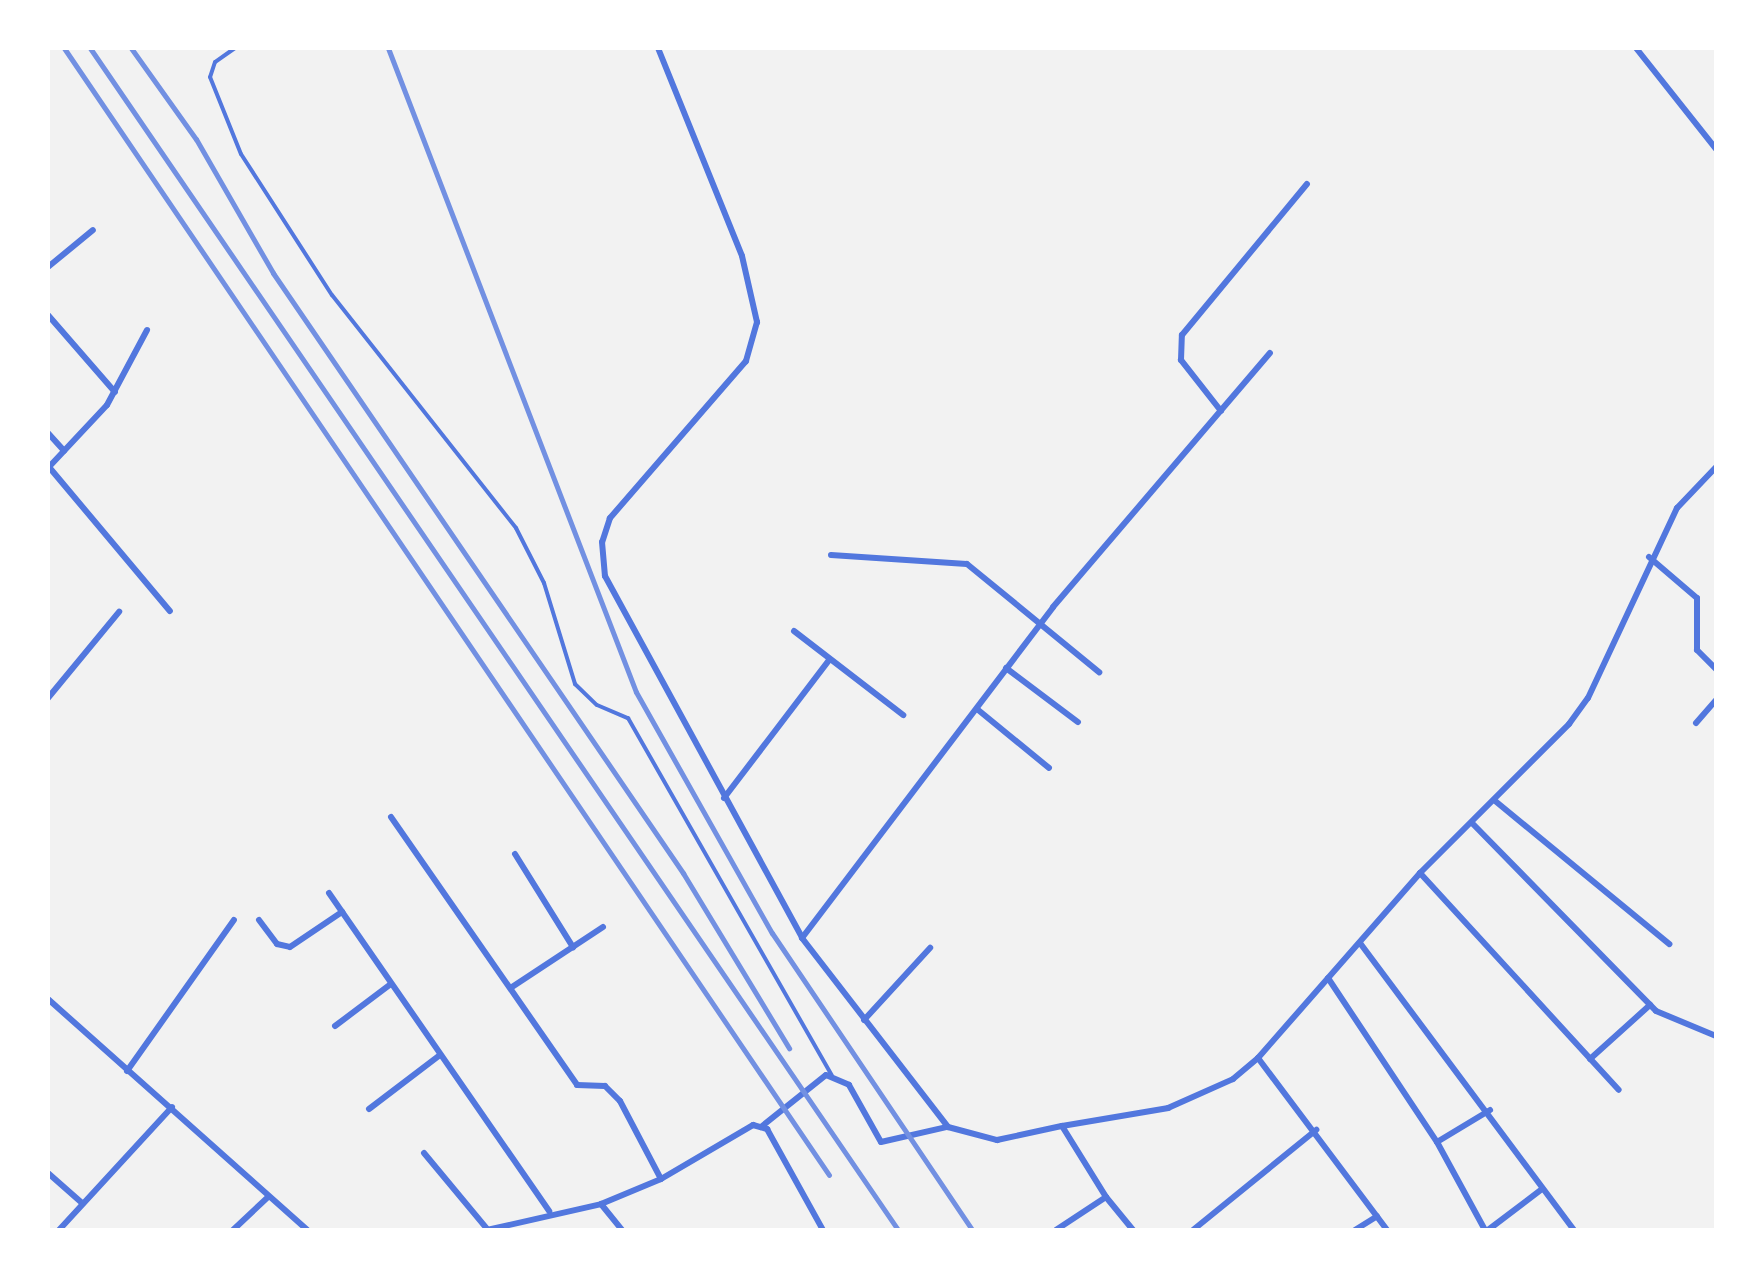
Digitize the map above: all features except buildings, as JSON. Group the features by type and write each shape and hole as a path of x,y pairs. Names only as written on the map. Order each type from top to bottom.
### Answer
{"street":[{"path":"658,48 742,256 757,322 746,361 610,518 602,561 724,798 802,938 948,1127"},
{"path":"1636,48 1716,149"},
{"path":"1221,411 1180,360 1182,335 1307,184"},
{"path":"48,267 93,230"},
{"path":"48,315 115,392"},
{"path":"147,330 115,392 50,464 170,612"},
{"path":"802,938 1006,668 1270,353"},
{"path":"48,433 64,451"},
{"path":"424,1152 487,1230 549,1211 601,1204 661,1179 743,1127 761,1127 811,1082 832,1075 849,1085 881,1142 948,1127 998,1140 1168,1108 1232,1079 1258,1058 1420,873 1588,698 1649,557 1692,487 1716,467"},
{"path":"831,555 960,561 1099,672"},
{"path":"1649,557 1697,598 1697,650 1716,669"},
{"path":"48,698 119,612"},
{"path":"794,631 903,715"},
{"path":"724,798 828,660"},
{"path":"1006,668 1078,722"},
{"path":"1696,723 1716,700"},
{"path":"977,709 1049,768"},
{"path":"1494,800 1669,944"},
{"path":"391,817 512,987 576,1086 605,1086 620,1101 661,1179"},
{"path":"1472,822 1650,1005 1716,1036"},
{"path":"515,854 572,947"},
{"path":"1420,873 1619,1090"},
{"path":"329,893 549,1211"},
{"path":"258,920 277,944 290,948 342,912"},
{"path":"127,1072 234,920"},
{"path":"512,987 603,927"},
{"path":"1360,943 1490,1110 1574,1230"},
{"path":"864,1020 930,948"},
{"path":"1328,978 1437,1142 1487,1230 1542,1189"},
{"path":"335,1026 390,984"},
{"path":"48,1000 307,1230"},
{"path":"1590,1059 1650,1005"},
{"path":"368,1109 440,1055"},
{"path":"1258,1058 1316,1130 1387,1230"},
{"path":"59,1230 172,1107"},
{"path":"1437,1142 1490,1110"},
{"path":"1062,1126 1106,1197 1133,1230"},
{"path":"761,1127 823,1230"},
{"path":"1193,1230 1316,1130"},
{"path":"48,1173 82,1203"},
{"path":"233,1230 268,1196"},
{"path":"1056,1230 1106,1197"},
{"path":"601,1204 622,1230"},
{"path":"1355,1230 1377,1216"}],"lane":[{"path":"235,48 214,62 210,78 241,154 332,295 516,528 544,584 575,684 597,705 628,718 832,1075"}],"railway":[{"path":"64,48 829,1175"},
{"path":"90,48 898,1230"},
{"path":"131,48 196,139 273,273 683,873 789,1048"},
{"path":"388,48 636,692 772,933 972,1230"}]}
